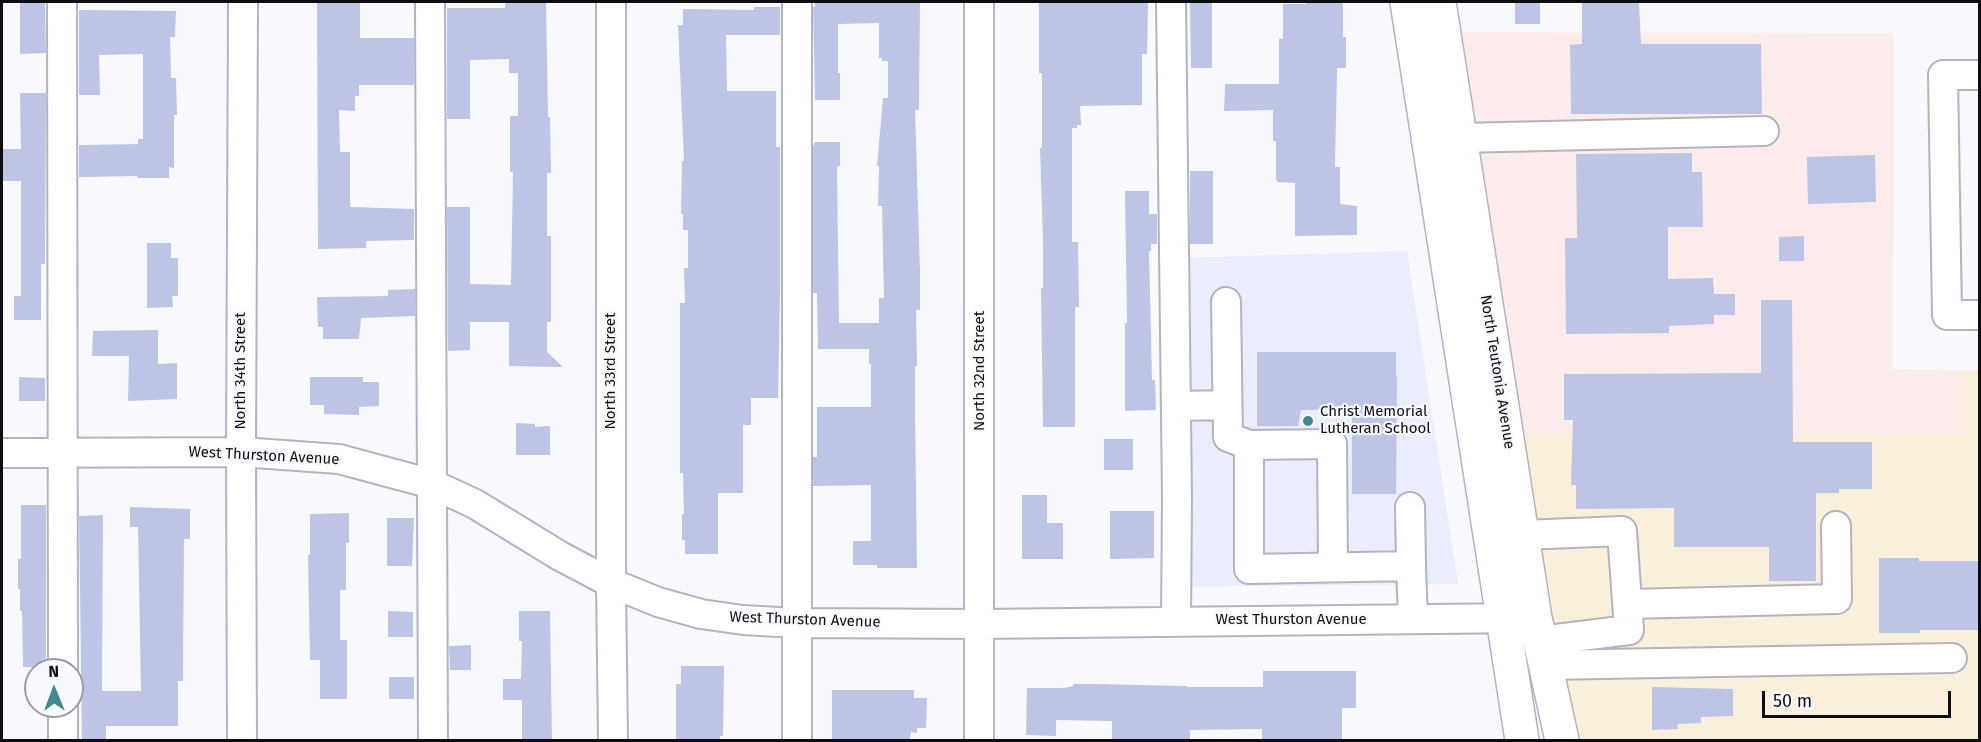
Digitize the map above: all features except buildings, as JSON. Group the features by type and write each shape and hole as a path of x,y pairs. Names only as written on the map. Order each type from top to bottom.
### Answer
{"main road":[{"path":"1407,2 1522,741"},
{"name":"North Teutonia Avenue","path":"1439,2 1522,536 1540,641 1562,741"}],"street":[{"path":"62,2 63,658"},
{"name":"North 34th Street","path":"242,741 243,2"},
{"path":"430,2 433,741"},
{"name":"North 33rd Street","path":"611,2 611,583 614,741"},
{"path":"797,2 797,741"},
{"name":"North 32nd Street","path":"979,741 980,2"},
{"path":"1171,2 1176,621"},
{"path":"1980,75 1943,75 1947,315 1980,315"},
{"path":"1460,138 1764,131"},
{"path":"1226,302 1228,437 1249,445 1332,444 1333,567"},
{"path":"1176,406 1227,405"},
{"path":"1249,445 1249,569 1411,566"},
{"name":"West Thurston Avenue","path":"2,453 241,452 339,459 432,484 475,504 560,556 611,583 658,602 701,614 743,620 796,623 980,624 1503,618 1540,641"},
{"path":"1410,507 1413,619"},
{"path":"1628,604 1838,599 1836,526"},
{"path":"1522,536 1622,531 1629,630 1540,641"},
{"path":"1540,641 1952,658"},
{"path":"63,718 63,741"}],"shaded area":[{"path":"1444,32 1894,33 1893,369 1963,370 1964,436 1507,434"},
{"name":"Christ Memorial Lutheran School","path":"1407,251 1458,584 1187,587 1179,258"},
{"path":"1963,370 1979,370 1979,740 1562,740 1507,434 1963,436"}],"place":[{"name":"Christ Memorial Lutheran School","path":"1308,421"}]}
